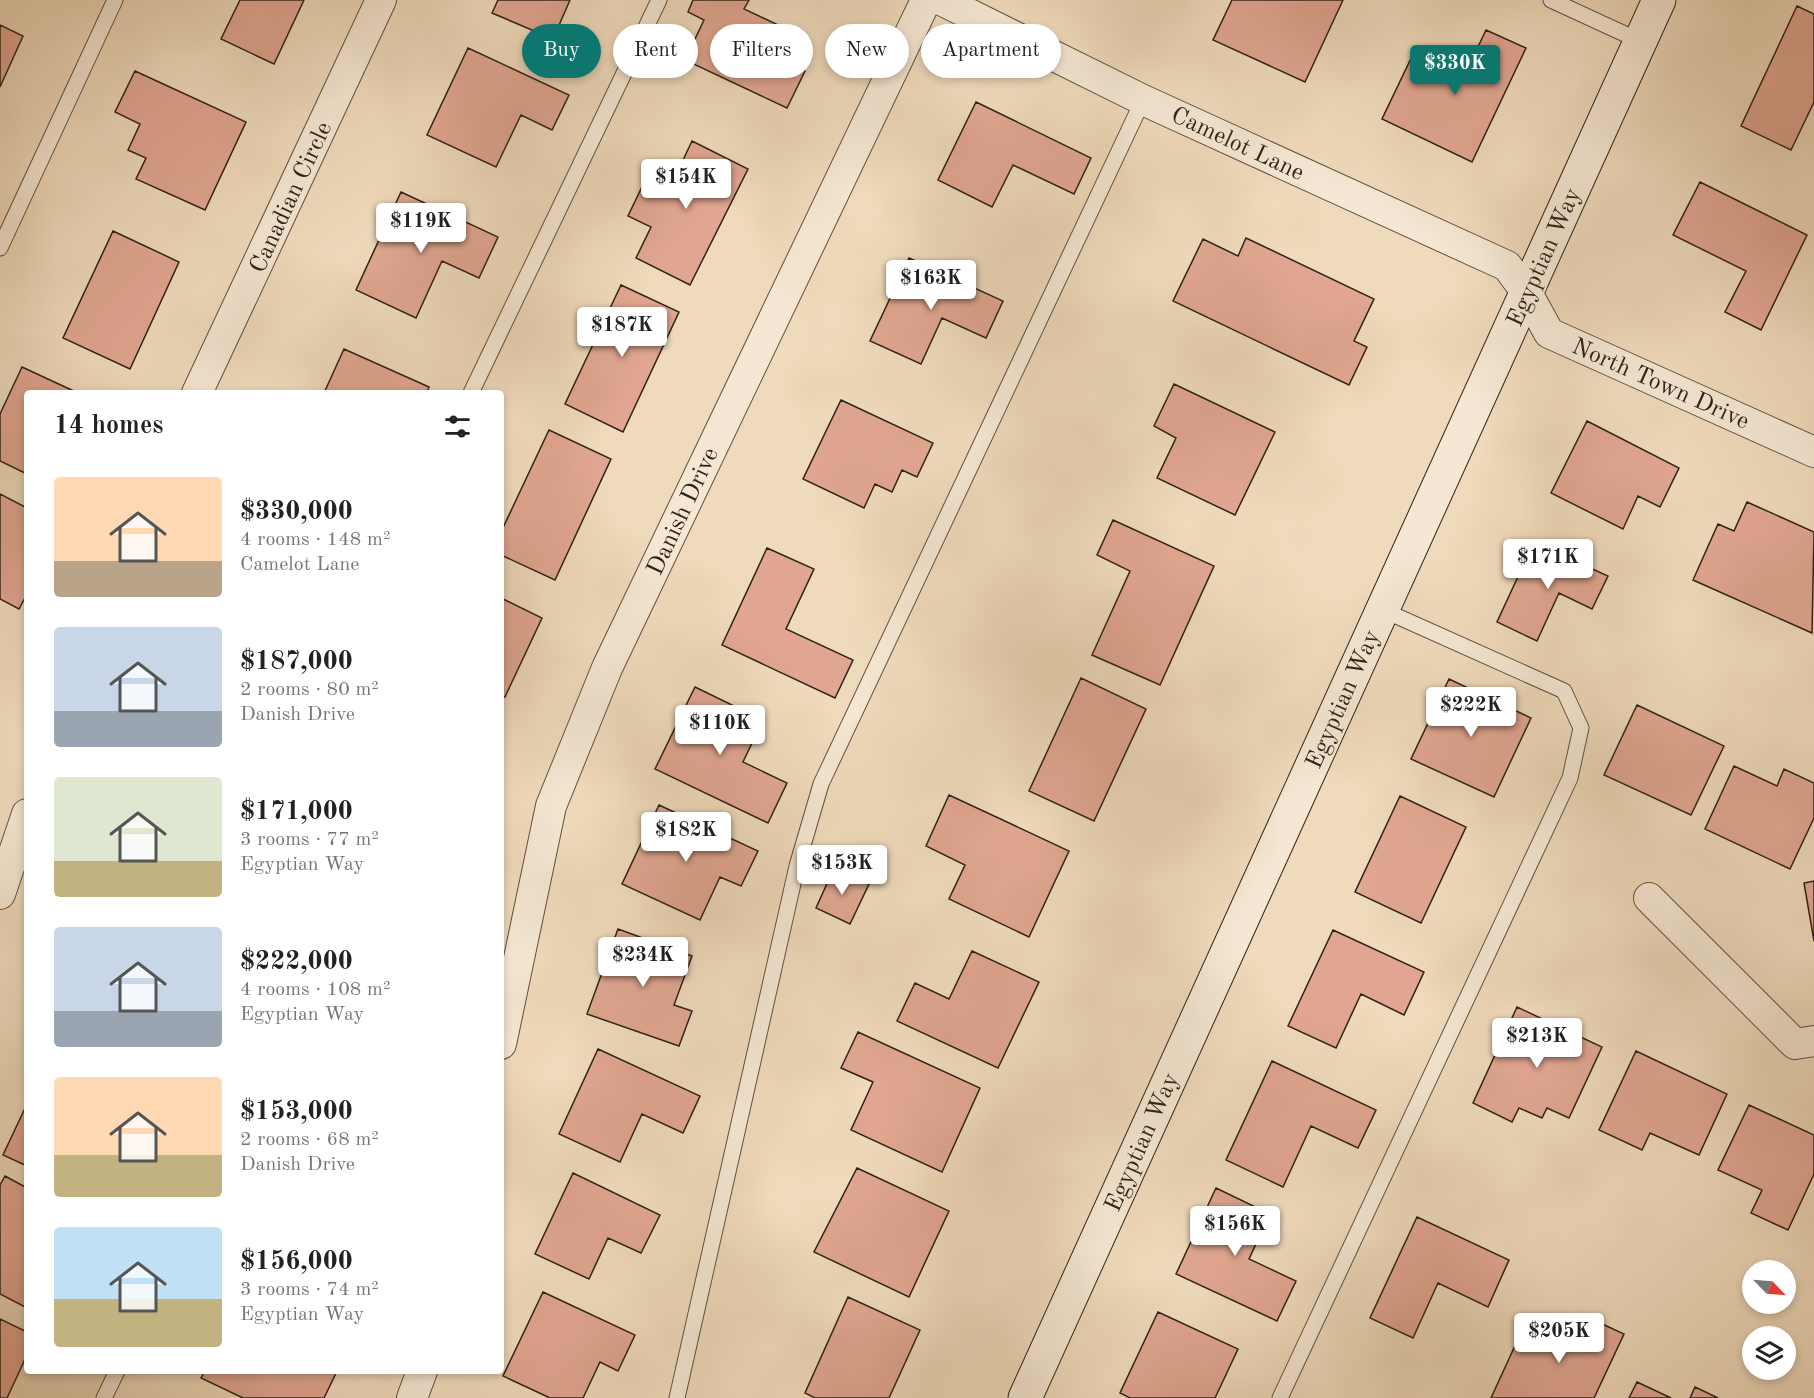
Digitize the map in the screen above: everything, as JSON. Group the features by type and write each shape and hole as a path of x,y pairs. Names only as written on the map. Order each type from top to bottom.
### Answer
{"street":[{"name":"Canadian Circle","path":"198,390 381,0"},
{"name":"Danish Drive","path":"504,1030 551,806 607,668 926,0"},
{"name":"Camelot Lane","path":"941,0 1143,100 1507,267 1527,293"},
{"name":"Egyptian Way","path":"1025,1398 1659,0"},
{"name":"North Town Drive","path":"1527,293 1549,333 1814,452"},
{"path":"0,894 24,823"},
{"path":"1649,898 1795,1044 1814,1041"},
{"path":"412,1398 421,1374"}],"lane":[{"path":"0,248 116,0"},
{"path":"472,390 659,0"},
{"path":"1551,0 1640,41"},
{"path":"677,1398 797,866 821,784 1143,100"},
{"path":"1280,1398 1570,778 1581,728 1564,692 1383,610"},
{"path":"104,1398 116,1374"}],"building":[{"path":"240,0 304,0 274,64 221,39"},
{"path":"498,0 570,0 560,24 522,26 492,13"},
{"path":"693,0 749,0 744,9 776,24 710,24 710,72 698,66 698,33 704,20 688,12"},
{"path":"1232,0 1343,0 1305,82 1213,40"},
{"path":"1797,6 1814,14 1814,102 1791,150 1741,126"},
{"path":"0,25 23,36 0,87"},
{"path":"1486,30 1526,48 1472,162 1382,119 1416,48 1466,72"},
{"path":"468,48 522,73 522,78 532,78 569,95 552,130 521,115 496,167 427,135"},
{"path":"135,71 246,122 205,210 136,179 146,158 128,150 140,124 115,112"},
{"path":"723,78 802,78 787,108"},
{"path":"976,102 1091,158 1074,194 1013,165 992,207 938,180"},
{"path":"692,141 748,169 690,285 636,258 651,227 628,216 652,166 675,177"},
{"path":"1700,182 1807,235 1761,330 1725,312 1746,271 1673,235"},
{"path":"401,192 498,237 479,278 442,261 416,318 356,290"},
{"path":"113,231 179,262 130,369 63,338"},
{"path":"1246,238 1374,299 1354,341 1367,347 1349,385 1173,301 1203,239 1238,256"},
{"path":"909,258 1003,301 986,338 942,318 921,364 870,341"},
{"path":"621,285 679,312 623,432 565,404"},
{"path":"344,349 429,387 428,390 325,390"},
{"path":"22,367 72,390 24,390 24,473 0,461 0,414"},
{"path":"1174,384 1275,432 1235,515 1157,478 1176,438 1154,426"},
{"path":"841,400 933,443 917,477 902,470 892,492 875,484 864,508 803,479"},
{"path":"1587,421 1679,468 1660,507 1638,496 1623,529 1551,493"},
{"path":"549,430 611,459 555,580 504,556 504,526"},
{"path":"0,494 24,506 24,600 19,609 0,599"},
{"path":"1747,502 1814,532 1812,633 1693,580 1718,524 1734,531"},
{"path":"1113,520 1214,566 1160,685 1092,655 1130,571 1097,555"},
{"path":"1534,542 1608,576 1592,609 1559,593 1537,641 1497,622"},
{"path":"767,548 814,569 786,629 853,660 835,698 722,645"},
{"path":"504,599 542,618 504,696"},
{"path":"1081,678 1146,709 1094,821 1029,791"},
{"path":"1449,679 1531,718 1494,797 1411,759"},
{"path":"695,687 763,720 743,762 787,783 768,823 655,769"},
{"path":"1637,705 1724,746 1691,815 1604,775"},
{"path":"1734,766 1777,786 1784,769 1814,783 1814,818 1790,869 1705,829"},
{"path":"949,795 1069,851 1029,937 949,899 965,865 926,846"},
{"path":"1400,796 1466,827 1421,923 1355,892"},
{"path":"659,805 758,851 741,886 720,877 700,920 622,884"},
{"path":"834,868 869,884 850,924 816,908"},
{"path":"1814,881 1814,941 1804,883"},
{"path":"618,929 692,956 674,1005 692,1011 679,1046 587,1014"},
{"path":"1333,930 1424,972 1404,1015 1361,994 1336,1048 1288,1026"},
{"path":"972,951 1039,982 998,1068 897,1021 915,983 949,999"},
{"path":"1517,1007 1602,1047 1569,1118 1547,1108 1542,1118 1519,1108 1512,1122 1473,1103"},
{"path":"858,1032 980,1088 942,1172 851,1130 873,1082 841,1068"},
{"path":"598,1049 700,1096 683,1133 642,1114 620,1162 559,1134"},
{"path":"1636,1051 1727,1094 1699,1155 1650,1133 1642,1150 1599,1130"},
{"path":"1272,1061 1376,1110 1358,1148 1311,1126 1283,1187 1226,1160"},
{"path":"1749,1105 1814,1135 1814,1174 1788,1230 1751,1213 1762,1190 1718,1170"},
{"path":"24,1110 24,1165 3,1155"},
{"path":"857,1168 949,1211 909,1297 814,1252"},
{"path":"573,1173 660,1215 641,1253 608,1238 589,1279 535,1254"},
{"path":"5,1176 24,1186 24,1306 0,1294 0,1185"},
{"path":"1216,1188 1270,1214 1249,1259 1296,1281 1277,1321 1176,1274"},
{"path":"1417,1217 1509,1260 1488,1307 1438,1283 1413,1338 1370,1318"},
{"path":"543,1292 635,1335 618,1371 600,1362 583,1398 550,1398 503,1376"},
{"path":"848,1297 920,1330 889,1398 815,1398 805,1393"},
{"path":"1158,1312 1238,1349 1215,1398 1130,1398 1120,1393"},
{"path":"1583,1315 1624,1334 1594,1398 1491,1398 1524,1326 1568,1347"},
{"path":"0,1319 24,1331 24,1361 7,1398 0,1398"},
{"path":"203,1374 336,1374 324,1398 243,1398 201,1378"},
{"path":"1637,1382 1671,1398 1629,1398"},
{"path":"1695,1387 1718,1398 1690,1398"}]}
